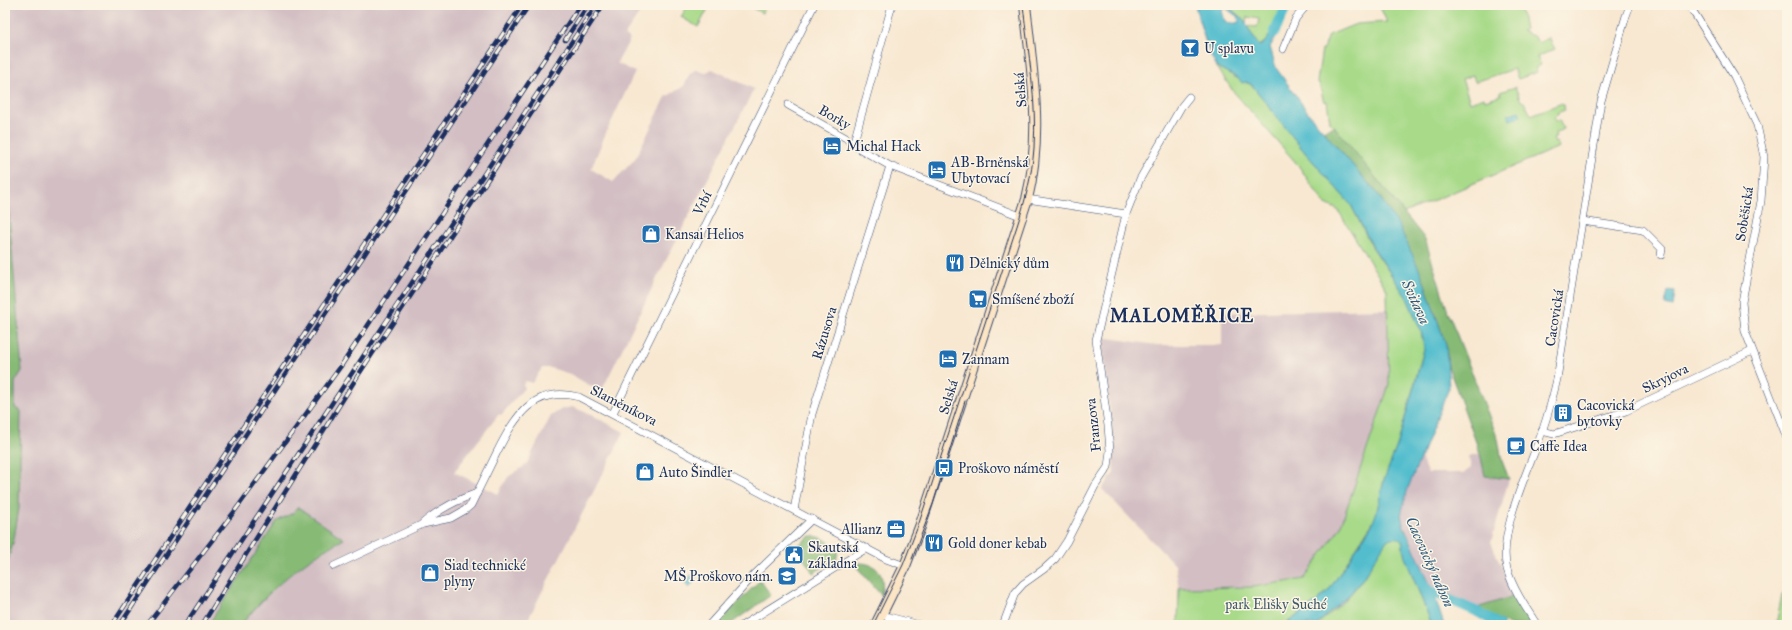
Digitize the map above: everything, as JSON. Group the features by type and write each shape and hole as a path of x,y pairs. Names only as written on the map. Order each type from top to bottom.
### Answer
{"main road":[{"name":"Selská","path":"876,625 905,566 943,460 1023,216 1034,167 1036,126 1025,5"}],"street":[{"name":"Vrbí","path":"613,413 814,5"},
{"path":"853,145 892,5"},
{"path":"1282,49 1296,18 1307,5"},
{"name":"Cacovická","path":"1537,625 1518,593 1507,568 1507,534 1514,509 1542,431 1557,379 1601,101 1630,5"},
{"name":"Soběšická","path":"1689,5 1737,83 1757,125 1764,157 1761,201 1742,302 1745,331 1787,438"},
{"name":"Franzova","path":"1003,625 1015,593 1023,584 1055,559 1067,542 1095,486 1108,467 1110,460 1108,426 1096,340 1126,214 1140,180 1181,107 1189,97"},
{"name":"Borky","path":"788,105 846,138 853,145 890,166 1023,216"},
{"name":"Rázusova","path":"794,510 812,414 890,166"},
{"path":"1027,199 1126,214"},
{"path":"1582,221 1643,230 1662,249 1662,255"},
{"name":"Skryjova","path":"1542,431 1554,434 1626,411 1752,350"},
{"name":"Slaměníkova","path":"334,566 423,524 455,516 471,505 511,425 522,410 545,396 558,393 579,397 613,413 794,510"},
{"name":"Slaměníkova","path":"423,524 433,514 465,497 477,493"},
{"path":"794,510 886,559 905,566"},
{"path":"709,625 754,575 812,519"},
{"path":"743,625 867,548"},
{"path":"881,615 920,625"}],"shaded area":[{"path":"5,5 645,5 624,36 630,39 617,63 635,72 605,135 591,169 613,182 635,159 666,97 684,86 689,75 695,70 705,73 712,69 754,89 656,280 601,392 570,374 551,368 542,368 532,383 525,381 523,385 525,387 501,415 499,414 454,472 498,494 508,477 526,465 551,416 562,409 572,407 590,414 624,432 525,625 241,625 259,603 302,564 344,539 298,507 293,513 277,522 208,625 5,625 5,572 14,539 19,508 21,411 15,408 15,382 22,371 5,168"},
{"path":"1388,309 1389,385 1340,528 1304,579 1252,587 1179,588 1175,565 1102,489 1114,473 1110,410 1101,337 1156,345 1222,345 1222,313"},
{"path":"1480,453 1485,476 1509,479 1491,542 1514,596 1477,608 1431,587 1403,524 1401,515 1408,488 1421,457 1427,473 1464,473 1471,468 1469,456"}],"green space":[{"path":"688,5 710,5 698,27 681,17"},
{"path":"747,5 766,5 762,13"},
{"path":"1227,5 1282,5 1270,34 1263,44 1258,46 1247,26 1257,27 1259,19 1247,17 1246,22"},
{"path":"1379,5 1520,5 1525,29 1522,31 1535,37 1538,43 1549,38 1555,49 1537,57 1541,65 1535,68 1537,72 1518,79 1514,69 1475,82 1473,75 1462,79 1470,102 1484,97 1485,100 1501,95 1500,92 1515,87 1521,101 1524,102 1531,115 1562,103 1565,110 1557,113 1558,115 1554,117 1556,122 1559,120 1563,129 1555,133 1557,137 1553,139 1555,143 1557,142 1559,147 1404,213 1330,122 1327,101 1324,102 1319,83 1317,82 1322,49 1324,49 1329,35 1356,24 1387,22"},
{"name":"park Elišky Suché","path":"1216,66 1252,85 1303,150 1351,205 1372,247 1407,298 1421,331 1424,349 1398,443 1384,480 1375,519 1329,590 1316,602 1284,625 1178,625 1179,588 1252,587 1304,579 1340,528 1389,385 1387,290 1338,210 1324,203 1298,165 1233,91"},
{"path":"1334,126 1425,239 1448,312 1498,439 1502,461 1509,479 1485,476 1480,453 1448,366 1446,345 1421,273 1377,193 1323,131"},
{"path":"5,168 22,371 15,382 15,408 21,411 19,508 14,539 5,572 5,533 9,519 5,516"},
{"path":"298,507 344,539 329,547 288,576 264,599 241,625 208,625 277,521 293,513"},
{"path":"810,536 819,537 826,540 838,551 836,560 813,573 796,547"},
{"path":"1391,537 1397,537 1402,541 1405,557 1432,625 1316,625 1346,599 1364,576 1383,545"},
{"path":"859,563 871,565 879,572 882,582 881,595 855,565"},
{"path":"760,580 771,595 729,625 722,625 719,622"},
{"path":"1787,593 1787,625 1776,625 1782,594"},
{"path":"1514,596 1531,625 1509,625 1477,608"}],"water":[{"name":"Svitava","path":"1195,5 1226,5 1246,22 1249,31 1259,46 1262,45 1267,39 1276,20 1281,22 1280,29 1270,47 1276,68 1312,118 1377,193 1399,226 1421,273 1446,345 1449,388 1408,488 1401,515 1403,524 1433,591 1444,625 1432,625 1405,557 1402,541 1398,538 1391,538 1387,540 1361,581 1349,595 1316,625 1284,625 1316,602 1329,590 1372,525 1377,511 1384,480 1398,443 1420,365 1424,349 1423,340 1421,331 1407,298 1373,247 1351,205 1303,150 1252,85 1246,82 1242,83 1240,80 1217,66 1207,46","holes":["1224,7 1238,17 1239,22 1231,24 1225,21 1222,11"]},
{"path":"1519,111 1521,116 1510,120 1508,115"},
{"path":"1668,291 1675,292 1673,307 1665,305"},
{"path":"691,575 696,579 689,588 685,584"}],"waterway":[{"path":"1274,33 1287,5"},
{"name":"Cacovický náhon","path":"1425,589 1478,612 1499,625"}],"tram line":[{"path":"873,625 903,565 918,526 1028,189 1032,169 1035,130 1032,76 1023,5"},
{"path":"912,559 933,504 965,401"}],"railway":[{"path":"112,625 522,5"},
{"path":"120,625 529,5"},
{"path":"147,625 234,512 341,366 580,5"},
{"path":"565,40 588,5"},
{"path":"185,625 596,5"},
{"path":"202,625 357,377 603,5"}],"place":[{"name":"U splavu","path":"1190,48"},
{"name":"Michal Hack","path":"832,146"},
{"name":"AB-Brněnská Ubytovací","path":"937,170"},
{"name":"Kansai Helios","path":"651,234"},
{"name":"Dělnický dům","path":"955,263"},
{"name":"Smíšené zboží","path":"978,299"},
{"name":"Zannam","path":"948,359"},
{"name":"Cacovická bytovky","path":"1563,413"},
{"name":"Caffe Idea","path":"1516,446"},
{"name":"Proškovo náměstí","path":"944,468"},
{"name":"Auto Šindler","path":"645,472"},
{"name":"Allianz","path":"896,529"},
{"name":"Gold doner kebab","path":"934,543"},
{"name":"Skautská základna","path":"794,555"},
{"name":"Siad technické plyny","path":"430,573"},
{"name":"MŠ Proškovo nám.","path":"787,576"}],"district":[{"name":"MALOMĚŘICE","path":"1182,316"}]}
